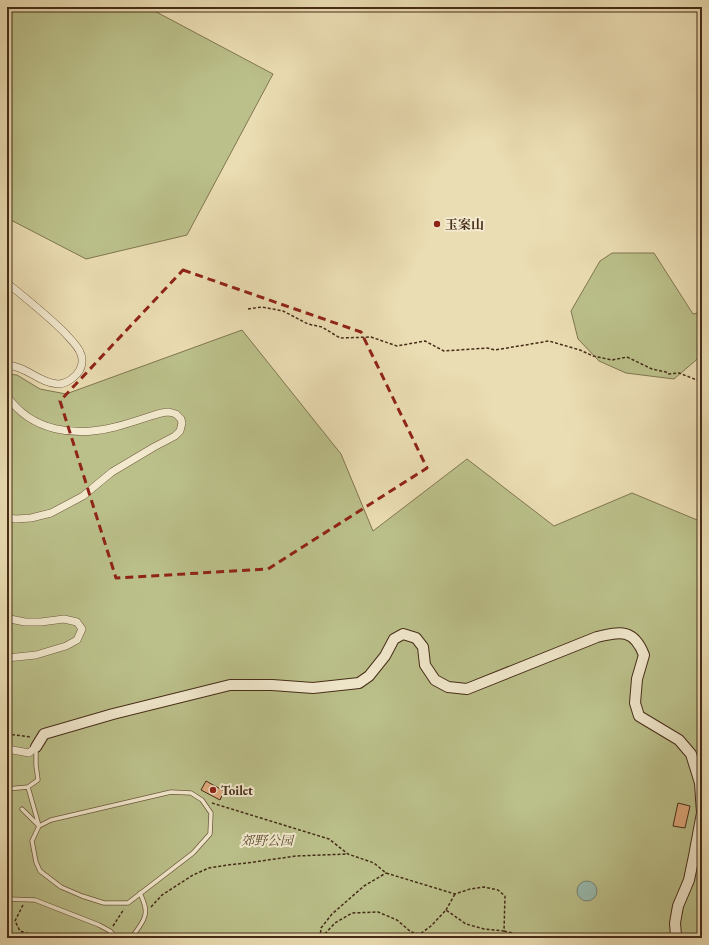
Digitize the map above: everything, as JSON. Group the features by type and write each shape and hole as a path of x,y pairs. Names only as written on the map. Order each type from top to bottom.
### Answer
{"street":[{"path":"7,283 24,296 73,342 80,351 83,361 80,371 71,380 59,384 37,378 19,367 7,365"},
{"path":"7,396 24,415 40,424 60,430 83,432 114,427 169,412 179,416 182,427 175,436 112,472 83,496 51,513 31,518 7,518"},
{"path":"7,618 10,620 25,622 41,622 64,619 77,622 82,629 77,640 66,646 36,655 7,658"},
{"path":"7,749 29,753 36,747 44,734 113,714 230,685 272,685 313,688 359,684 369,676 384,656 394,639 403,634 416,638 423,647 425,665 435,680 448,687 466,688 597,637 615,632 629,635 640,644 644,655 637,679 635,703 639,716 679,740 691,754 700,783 702,813 689,880 678,906 675,923 677,938"}],"lane":[{"path":"7,789 28,787 38,780 36,747"},
{"path":"28,787 38,826 32,841 36,862 40,871 61,887 104,903 128,903 193,852 210,834 211,813 202,800 191,793 172,792 51,820 38,826"},
{"path":"22,809 38,826"},
{"path":"131,938 145,916 144,902 140,893"},
{"path":"7,899 35,900 99,925 110,931 116,938"}],"path":[{"path":"248,309 262,307 283,311 308,324 322,327 340,338 372,338 397,346 425,341 444,351 487,348 495,350 549,341 580,350 593,356 612,360 627,357 652,369 666,372 668,374 679,373 702,382"},
{"path":"7,734 33,737 44,734"},
{"path":"202,800 329,839 348,854 374,863 386,873 455,894 470,889 484,887 498,890 505,896 504,931"},
{"path":"145,916 162,895 193,875 209,868 296,856 348,854"},
{"path":"320,938 321,928 332,914 364,886 386,873"},
{"path":"320,938 335,923 352,914 378,912 397,920 411,932 420,934 431,926 446,910 455,894"},
{"path":"26,900 15,921 20,931 41,938"},
{"path":"110,931 128,903"},
{"path":"446,910 466,924 484,930 504,931 530,938"}],"highlighted area":[{"path":"183,270 361,332 427,468 268,569 116,578 60,401"}],"green space":[{"path":"7,7 147,7 273,74 187,235 86,259 7,218"},
{"path":"612,253 654,253 693,314 702,312 702,355 674,379 626,373 599,361 578,339 571,311 600,261"},
{"name":"郊野公园","path":"242,330 341,454 373,531 467,459 554,526 632,493 702,522 702,938 7,938 7,374 17,375 40,389 66,394"}],"water":[{"path":"587,881 594,884 597,891 594,898 587,901 580,898 577,891 580,884"}],"building":[{"name":"Toilet","path":"206,781 224,791 220,800 201,790"},
{"path":"678,803 690,806 685,828 673,826"}],"place":[{"name":"玉案山","path":"437,224"},
{"name":"Toilet","path":"213,790"}]}
